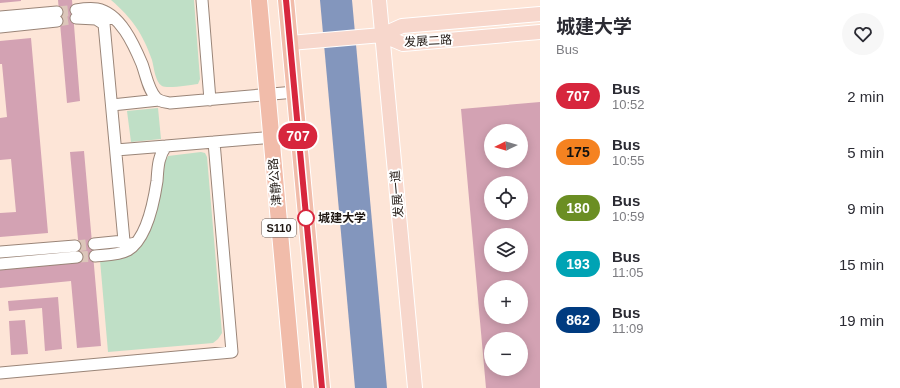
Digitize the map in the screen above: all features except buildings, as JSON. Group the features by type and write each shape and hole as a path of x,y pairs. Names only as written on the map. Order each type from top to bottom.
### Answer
{"highway":[{"name":"津静公路","path":"259,0 294,388"},
{"name":"S110","path":"286,0 322,388"},
{"path":"265,68 274,76 281,77 287,74 292,66"}],"main road":[{"name":"发展一道","path":"378,0 415,388"},
{"name":"发展二路","path":"382,35 402,26 540,14"},
{"name":"发展二路","path":"382,35 403,44 540,32"},
{"path":"290,43 382,35"}],"lane":[{"path":"202,0 210,100"},
{"path":"104,24 96,19 76,14 98,9 105,11 114,18 131,41 142,64 149,86 159,100"},
{"path":"0,17 57,16 0,27"},
{"path":"114,18 106,19 104,24 124,241 126,245 136,243"},
{"path":"112,105 159,100 170,103 295,92"},
{"path":"116,150 298,135"},
{"path":"0,373 232,352 214,142"},
{"path":"95,256 122,252 128,250 136,243 149,218 155,192 159,158 166,146"},
{"path":"94,244 124,241"},
{"path":"0,252 75,246"},
{"path":"0,264 77,257"}],"green space":[{"path":"111,0 194,0 200,79 198,84 169,87 162,86 156,78 149,51 141,34 125,13"},
{"path":"158,108 161,139 131,142 127,111"},
{"path":"201,152 205,153 207,157 222,333 213,343 108,352 100,260 136,250 145,241 150,232 158,208 165,162 168,156"}],"water":[{"path":"320,0 352,0 387,388 355,388"}],"tunnel":[{"path":"57,12 76,10"},
{"path":"57,21 76,18"},
{"path":"75,246 94,244"},
{"path":"77,257 95,256"}],"bus line":[{"name":"707","path":"286,0 322,388"}],"place":[{"name":"城建大学","path":"306,218"}]}
